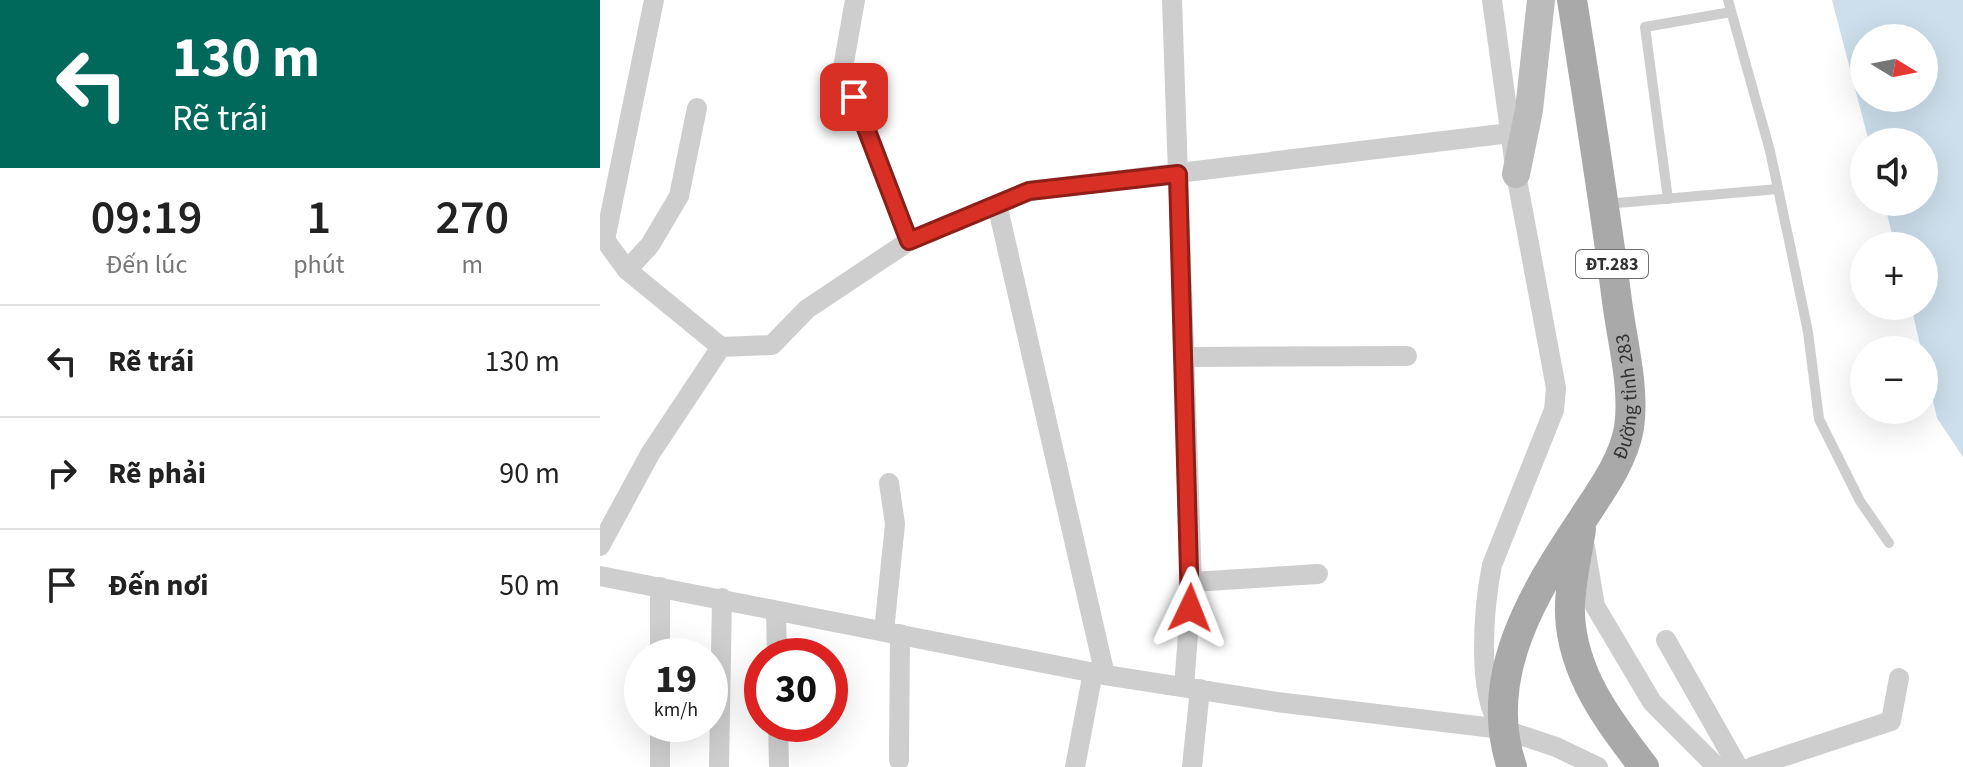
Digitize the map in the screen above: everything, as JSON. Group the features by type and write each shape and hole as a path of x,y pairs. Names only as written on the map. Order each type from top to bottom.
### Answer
{"main road":[{"path":"1516,174 1529,110 1541,0"},
{"name":"Đường tỉnh 283","path":"1512,767 1502,729 1505,679 1519,626 1582,519 1609,480 1629,429 1628,390 1604,205 1572,0"},
{"path":"1582,519 1569,614 1574,639 1587,683 1604,716 1644,767"}],"street":[{"path":"654,0 605,240 627,270 721,347 772,345 807,309 909,241 1029,191 1510,133"},
{"path":"855,0 843,68 909,241"},
{"path":"1172,0 1192,582 1192,767"},
{"path":"1492,0 1516,174 1556,388 1554,410 1492,565 1487,590 1488,704 1502,729"},
{"path":"627,270 650,245 679,196 697,108"},
{"path":"997,204 1099,674 1075,767"},
{"path":"600,546 650,454 721,347"},
{"path":"1184,357 1407,356"},
{"path":"889,483 895,524 892,633 899,760"},
{"path":"1582,519 1595,606 1652,702 1680,734 1717,767"},
{"path":"1192,582 1318,574"},
{"path":"600,576 1099,674 1502,729 1556,747 1598,767"},
{"path":"660,587 660,638"},
{"path":"719,767 722,598"},
{"path":"776,612 777,638"},
{"path":"1666,640 1738,767"},
{"path":"1752,767 1891,721 1899,678"},
{"path":"660,742 660,767"},
{"path":"778,742 779,767"}],"lane":[{"path":"1728,0 1778,189 1808,332 1819,419 1860,501 1889,543"},
{"path":"1668,199 1645,27 1731,12"},
{"path":"1604,205 1778,189"}],"water":[{"path":"1832,0 1963,0 1963,457 1938,420 1938,336 1918,336 1914,320 1938,320 1938,232 1892,232 1888,216 1938,216 1938,128 1865,128 1861,112 1938,112 1938,24 1850,24 1850,69"}],"route":[{"path":"854,97 909,241 1029,191 1178,174 1192,582 1190,608"}]}
